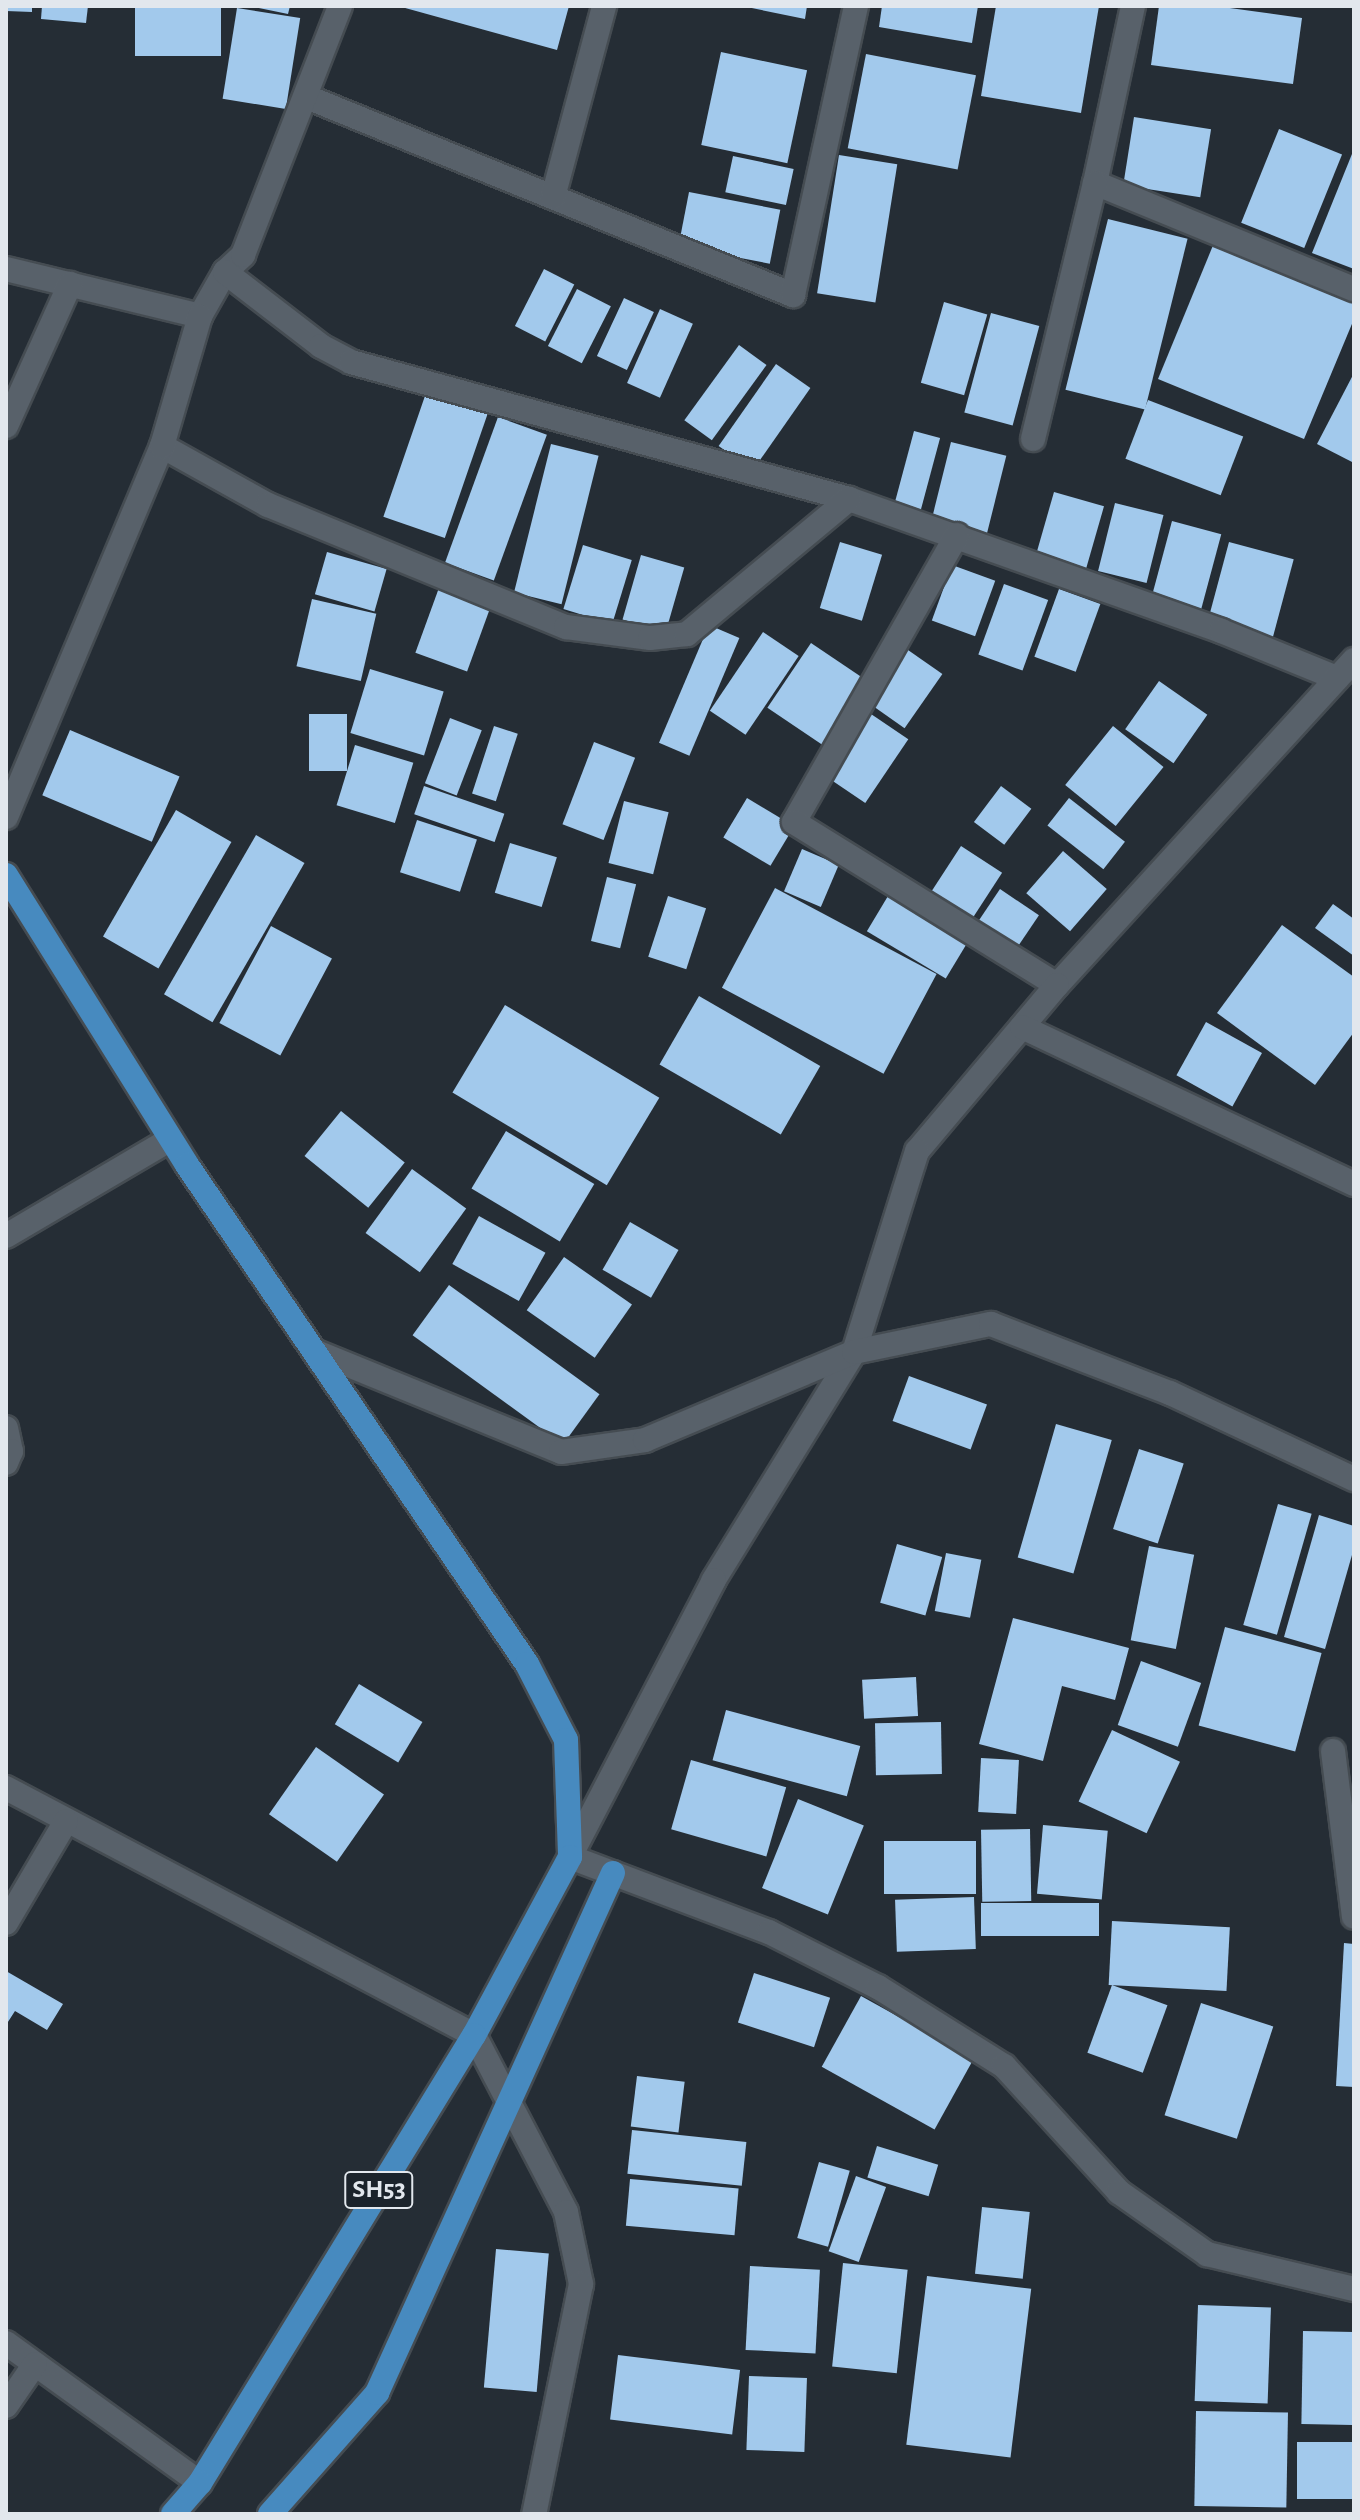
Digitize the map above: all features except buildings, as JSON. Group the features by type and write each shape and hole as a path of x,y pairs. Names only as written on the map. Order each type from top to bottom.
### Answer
{"main road":[{"path":"6,875 171,1139 527,1664 566,1740 570,1857"},
{"name":"SH53","path":"173,2514 200,2483 474,2035 570,1857"},
{"name":"SH53","path":"270,2514 377,2393 613,1873"}],"street":[{"path":"6,817 162,446 200,316 225,272 243,255 340,6"},
{"path":"553,197 604,6"},
{"path":"307,97 793,295 856,6"},
{"path":"1033,439 1095,183 1133,6"},
{"path":"1095,183 1354,289"},
{"path":"6,269 200,316"},
{"path":"225,272 321,346 351,362 849,499 878,513 957,535 1337,678"},
{"path":"6,426 70,284"},
{"path":"162,446 268,505 566,627 650,638 687,634 849,499"},
{"path":"957,535 794,822 1057,985"},
{"path":"1354,660 1057,985 917,1151 854,1352 714,1580 570,1857 769,1932 878,1987 1004,2066 1119,2192 1207,2254 1354,2289"},
{"path":"1022,1027 1354,1184"},
{"path":"6,1236 171,1139"},
{"path":"314,1351 561,1452 645,1440 854,1352 991,1324 1170,1393 1354,1479"},
{"path":"6,1428 11,1451 6,1463"},
{"path":"1333,1751 1354,1917"},
{"path":"6,1788 474,2035 566,2212 581,2284 534,2514"},
{"path":"6,1923 66,1821"},
{"path":"6,2343 200,2483"},
{"path":"6,2406 35,2364"}]}
